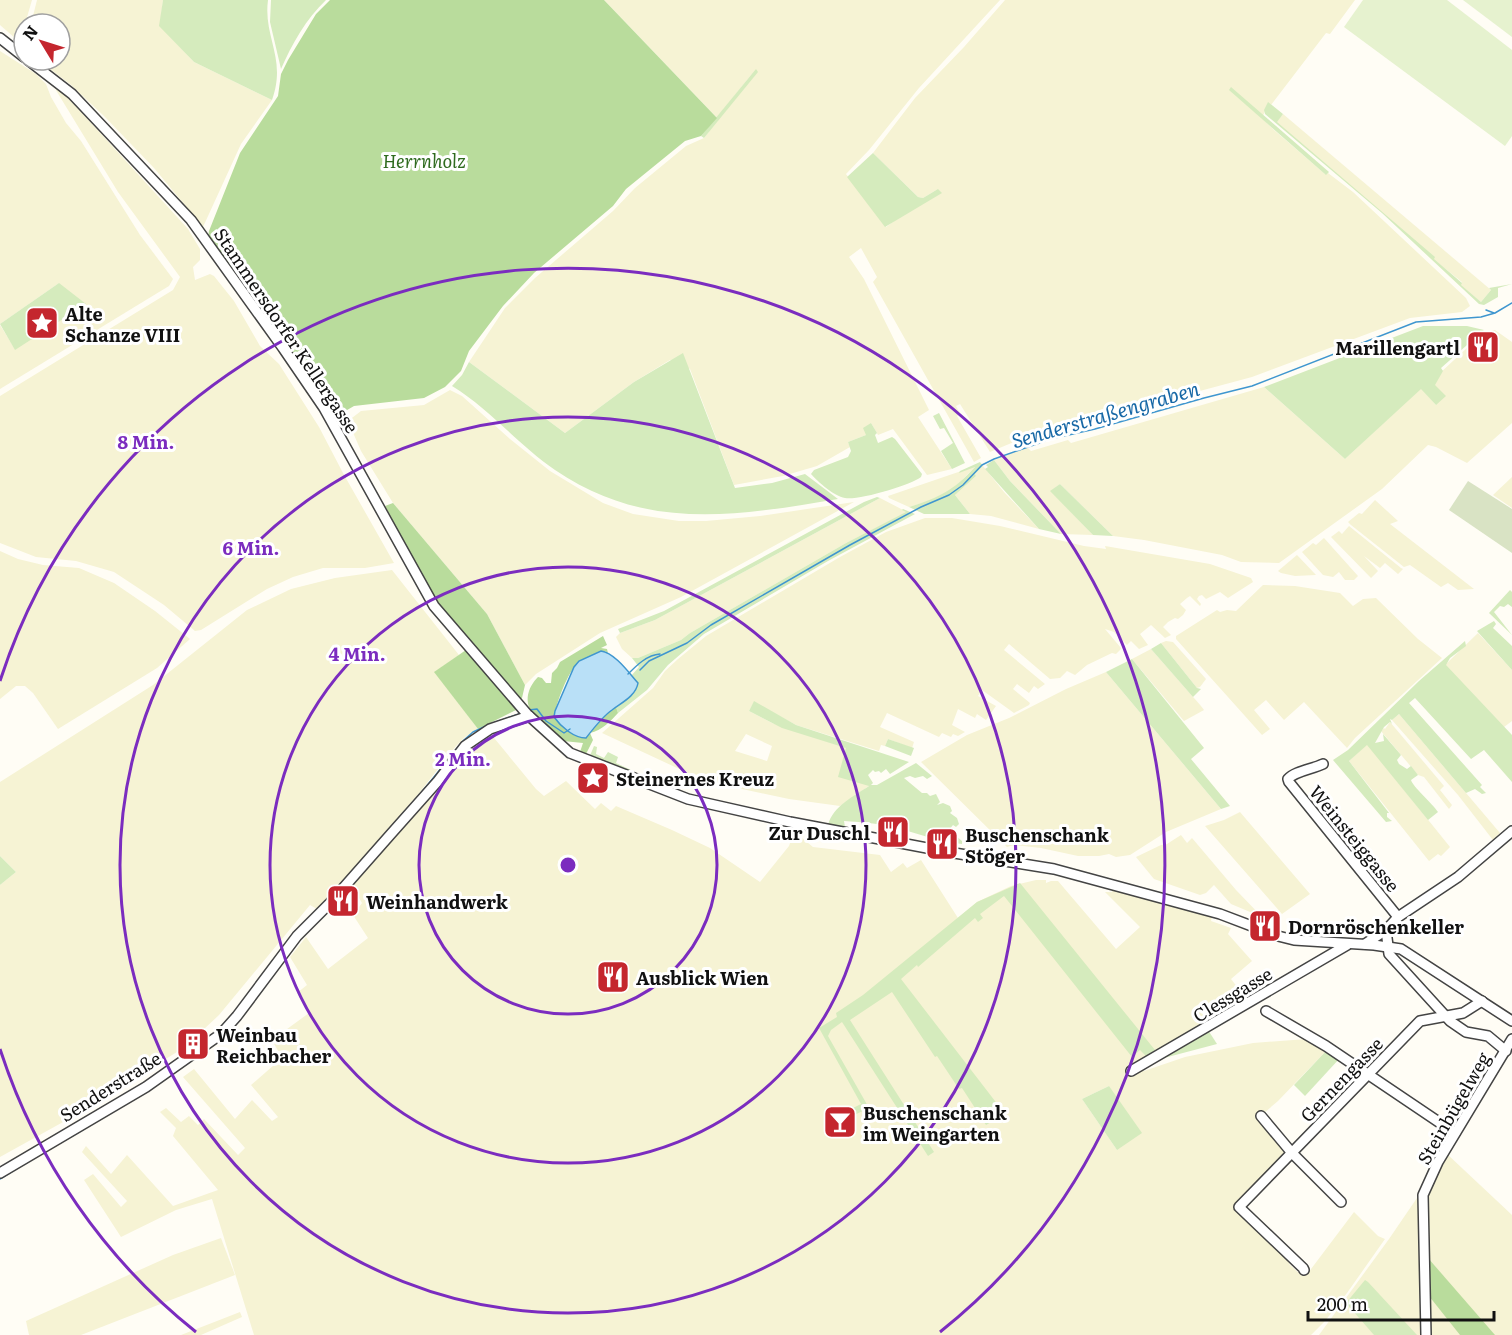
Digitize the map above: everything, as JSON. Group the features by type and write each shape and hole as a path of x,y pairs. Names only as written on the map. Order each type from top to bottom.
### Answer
{"street":[{"path":"0,38 12,48"},
{"name":"Stammersdorfer Kellergasse","path":"43,72 72,94 191,220 298,368 324,408 434,606 526,712 570,753 688,799 948,852 1054,870 1220,914 1294,940 1389,946"},
{"name":"Senderstraße","path":"0,1173 146,1087 220,1034 237,1016 297,936 330,903 465,746 489,729 526,712"},
{"name":"Weinsteiggasse","path":"1323,764 1290,776 1288,779 1302,800 1398,917"},
{"path":"1365,945 1386,930 1398,917 1458,877 1512,831"},
{"path":"1386,930 1389,954 1446,1016 1460,1029 1488,1036 1506,1051"},
{"name":"Clessgasse","path":"1131,1071 1349,945"},
{"path":"1389,946 1401,949 1512,1021"},
{"name":"Gernengasse","path":"1304,1270 1239,1207 1420,1021 1468,1011 1482,1001"},
{"path":"1266,1011 1326,1046 1455,1133"},
{"name":"Steinbügelweg","path":"1426,1335 1423,1195 1455,1133 1512,1039"},
{"path":"1261,1116 1292,1153 1341,1202"}],"shaded area":[{"path":"0,0 32,0 29,12 12,12 12,35 0,25"},
{"path":"37,0 163,0 160,26 194,62 272,100 241,144 203,227 154,168 105,117 54,72 72,72 72,12 34,12"},
{"path":"604,0 1000,0 919,88 869,150 846,174 886,227 938,189 923,198 918,197 873,153 915,98 1005,0 1355,0 1330,34 1326,33 1271,105 1268,103 1263,116 1231,88 1274,130 1325,174 1328,173 1353,192 1466,298 1470,306 1462,312 1410,318 1252,377 1021,439 990,452 960,404 956,406 960,414 957,416 981,458 974,462 873,282 877,277 861,248 849,257 864,279 929,410 918,417 952,469 927,475 893,429 878,435 871,423 866,435 848,442 850,447 817,466 783,476 734,485 690,369 670,360 634,382 565,433 469,362 505,308 535,278 613,211 635,188 686,146 704,138 755,70 717,118"},
{"path":"0,51 12,59 12,72 33,72 46,84 66,123 81,141 140,235 173,279 169,286 0,389 0,325 15,349 59,283 0,324"},
{"path":"54,87 62,91 188,229 200,249 200,260 193,267 195,280 210,274 214,276 234,301 260,346 279,364 319,427 394,563 365,568 323,568 293,577 267,589 201,630 195,631 164,605 114,572 76,561 36,557 0,543 0,396 173,290 180,277 118,192"},
{"path":"1283,114 1491,290 1481,302 1460,285 1462,282 1433,259 1434,257 1276,122"},
{"path":"1495,330 1512,342 1512,423 1467,463 1428,445 1382,489 1279,563 1241,562 1222,555 1113,536 1060,484 1051,491 1093,535 1061,534 1010,481 994,460 1027,447 1031,451 1068,440 1071,443 1264,387 1345,459 1421,388 1436,405 1434,385 1439,374 1483,333"},
{"path":"450,390 462,396 550,471 603,503 633,514 679,521 706,521 760,516 854,502 681,597 600,633 536,674 525,685 487,614 393,503 361,451 348,421 361,411 424,405"},
{"path":"976,466 955,487 938,498 909,507 888,496 891,495"},
{"path":"983,466 1039,529 991,516 970,514 955,495 976,476 975,474"},
{"path":"1512,477 1512,508 1493,495"},
{"path":"880,498 907,512 846,543 681,640 638,658 632,658 622,649 616,637 620,633 655,620"},
{"path":"1375,500 1398,521 1390,524 1474,589 1458,590 1448,583 1441,587 1410,565 1404,567 1348,522 1359,513 1362,514"},
{"path":"925,518 952,518 1000,526 1084,546 1106,549 1105,546 1210,564 1251,578 1253,582 1228,598 1220,592 1206,599 1202,595 1199,596 1197,599 1200,606 1190,596 1180,604 1186,610 1183,615 1163,627 1171,635 1165,638 1151,625 1140,634 1148,645 1139,649 1131,641 1127,645 1114,632 1105,629 1121,648 1120,650 1116,654 1112,653 1087,665 1075,675 1067,671 1060,678 1050,679 1009,644 1004,650 1045,684 1038,689 1034,686 1029,693 1017,684 1013,689 1030,703 1029,705 1014,713 982,690 978,696 996,706 986,720 977,714 975,718 958,709 952,725 965,732 958,736 953,734 951,737 942,733 939,737 887,713 880,727 914,742 912,748 888,739 885,746 881,745 879,751 796,725 754,702 749,711 772,723 847,748 869,786 840,806 789,799 705,781 602,733 653,688 665,671 706,636 886,532","holes":["746,734 772,746 767,761 735,751"]},
{"path":"1349,526 1403,569 1398,574 1385,563 1380,568 1364,556 1378,571 1371,578 1331,537 1339,531 1342,534"},
{"path":"1324,538 1358,576 1354,580 1345,580 1339,572 1333,577 1323,575 1302,552"},
{"path":"0,551 18,559 43,565 79,568 114,583 190,639 157,668 58,729 33,693 25,686 16,686 0,699"},
{"path":"1297,555 1316,575 1295,576 1278,571"},
{"path":"392,570 459,655 435,672 478,729 456,746 420,792 331,894 317,909 310,905 219,1015 185,1047 135,1078 128,1086 0,1157 0,885 16,872 0,856 0,782 153,685 247,610 291,589 335,578"},
{"path":"1263,585 1295,586 1340,593 1353,606 1363,599 1376,598 1418,639 1442,658 1347,748 1304,702 1284,720 1266,700 1254,710 1270,729 1262,735 1176,639 1176,636 1217,610 1220,612 1236,611"},
{"path":"1478,633 1512,670 1512,721 1504,727 1445,665"},
{"path":"1173,642 1206,679 1200,687 1197,688 1161,643"},
{"path":"1151,649 1204,710 1184,721 1132,659"},
{"path":"1106,672 1221,809 1166,832 1130,855 1078,856 1041,848 1014,845 1007,847 921,762 967,735 1009,718"},
{"path":"1399,714 1500,833 1493,840 1458,795 1392,720"},
{"path":"1390,722 1444,786 1440,790 1452,805 1449,809 1424,777 1418,775 1381,731"},
{"path":"490,733 544,796 566,781 595,809 601,803 611,811 616,806 672,830 710,848 760,882 789,846 793,834 813,847 880,855 891,872 903,863 907,868 921,860 958,918 977,902 1011,886 1036,880 1046,880 1046,883 1058,881 1116,949 1140,927 1105,892 1112,892 1112,889 1212,917 1211,921 1231,928 1228,934 1252,961 1231,979 1245,997 1137,1065 1144,1071 1185,1057 1253,1043 1307,1039 1327,1050 1278,1101 1257,1119 1287,1154 1234,1206 1292,1260 1289,1264 1302,1276 1308,1273 1354,1212 1378,1236 1385,1239 1347,1293 1311,1335 254,1335 212,1199 176,1210 121,1237 84,1180 93,1174 121,1207 127,1201 82,1152 86,1146 111,1174 127,1155 173,1206 218,1190 173,1136 176,1128 160,1112 166,1108 181,1122 189,1116 198,1125 204,1119 238,1155 245,1148 183,1077 194,1069 235,1119 252,1100 272,1121 278,1117 251,1085 282,1058 272,1040 309,1013 297,993 307,985 290,957 306,937 328,969 368,938 353,915 362,903 350,883 472,744","holes":["1109,1086 1117,1150 1082,1099"]},
{"path":"1367,744 1450,847 1441,856 1438,854 1429,861 1349,761"},
{"path":"1240,812 1310,894 1282,914 1205,826"},
{"path":"1181,835 1187,843 1192,838 1262,917 1231,904 1214,885 1206,893 1200,895 1154,879 1136,857 1167,844"},
{"path":"1447,1154 1512,1215 1512,1335 1319,1335 1389,1239"},
{"path":"221,1238 235,1275 81,1335 29,1335 26,1321 173,1255"},
{"path":"240,1312 242,1317 201,1335 181,1335"}],"green space":[{"path":"163,0 268,0 267,13 277,72 272,100 194,62 159,26"},
{"path":"271,0 326,0 300,32 281,69 270,22"},
{"name":"Herrnholz","path":"330,0 604,0 717,118 701,136 685,141 626,189 613,206 534,273 503,306 469,351 461,371 445,387 424,398 354,406 342,413 336,412 208,237 240,153 278,96 281,74 288,60 316,14"},
{"path":"1363,0 1447,0 1512,50 1512,136 1505,146 1344,27"},
{"path":"1463,0 1512,0 1512,37"},
{"path":"756,69 758,72 704,138 701,136"},
{"path":"1231,87 1329,172 1326,175 1229,90"},
{"path":"1268,102 1283,114 1277,122 1435,257 1434,259 1481,302 1491,290 1489,288 1512,284 1498,288 1498,297 1484,305 1479,304 1382,213 1265,114 1264,110"},
{"path":"873,153 918,197 923,198 938,189 942,193 885,227 847,177"},
{"path":"59,283 86,304 15,350 0,324"},
{"path":"1423,326 1467,326 1484,330 1441,368 1443,371 1435,385 1446,396 1436,405 1421,389 1345,459 1264,387"},
{"path":"683,353 735,488 772,483 805,474 838,499 728,514 658,511 623,503 589,490 555,470 479,405 452,386 462,375 469,362 565,433 634,382"},
{"path":"939,413 965,463 952,469 941,451 953,443 944,428 940,429 933,416"},
{"path":"871,423 877,433 875,435 878,443 892,437 895,439 922,474 921,477 872,495 845,498 836,495 811,474 814,470 848,457 851,451 848,442 866,435 863,428"},
{"path":"994,460 1010,481 1061,534 1039,529 985,469 988,467 986,465"},
{"path":"980,462 983,466 975,474 976,476 955,495 970,514 924,514 909,507 945,492 960,482 975,467 959,473 960,471"},
{"path":"1468,481 1512,509 1512,553 1449,510"},
{"path":"1060,484 1113,536 1093,535 1050,491"},
{"path":"877,497 880,498 655,620 620,633 618,629 664,611"},
{"path":"393,503 487,614 525,685 521,699 434,599 385,506"},
{"path":"903,509 915,514 828,561 704,634 668,665 647,690 618,713 616,707 633,694 637,687 638,683 631,676 639,667 632,658 638,658 681,640 846,543 906,512"},
{"path":"1510,590 1512,607 1508,604 1504,607 1500,606 1494,612 1512,635 1489,613"},
{"path":"1494,621 1496,624 1493,628 1512,646 1512,670 1477,631"},
{"path":"603,636 607,645 601,648 607,649 608,653 605,651 587,658 574,667 563,688 554,717 576,736 586,738 590,733 593,740 586,754 580,752 583,743 563,741 531,711 528,697 532,684 538,677 546,683 551,683 552,673 560,662"},
{"path":"1465,641 1466,646 1450,658 1446,665 1512,735 1512,782 1484,750 1471,759 1415,698 1409,703 1482,785 1480,787 1486,793 1482,794 1475,789 1466,793 1399,714 1392,720 1390,719 1392,724 1390,722 1384,727 1375,743 1384,741 1383,734 1401,755 1397,760 1399,764 1407,769 1411,766 1418,775 1411,780 1412,783 1438,812 1428,820 1367,745 1349,761 1389,813 1387,817 1392,821 1386,822 1333,760 1348,750 1419,681"},
{"path":"1161,643 1197,688 1201,689 1193,697 1151,649"},
{"path":"466,650 518,709 478,729 434,672"},
{"path":"1132,659 1204,748 1191,759 1230,806 1221,809 1106,672"},
{"path":"754,701 796,725 909,762 890,774 886,769 881,773 873,770 868,775 873,783 871,785 877,785 916,763 932,776 927,779 923,776 904,778 922,793 930,796 936,794 940,802 937,805 943,803 950,806 952,811 950,813 957,818 959,824 956,827 953,825 949,830 962,841 962,844 873,824 844,821 845,827 828,825 839,807 869,786 838,777 846,748 782,728 749,711"},
{"path":"616,707 618,713 612,720 602,728 590,733 610,710"},
{"path":"888,739 914,748 911,756 885,746"},
{"path":"594,746 597,747 596,754 604,758 608,752 618,757 616,763 631,770 630,773 589,758"},
{"path":"0,856 16,872 0,885"},
{"path":"1020,883 1155,1050 1146,1056 1140,1050 1132,1057 1004,896 980,914 983,918 978,922 975,918 901,979 1005,1114 986,1125 962,1088 959,1089 937,1056 935,1057 892,992 850,1020 934,1152 928,1156 842,1022 831,1030 828,1036 869,1108 846,1119 843,1113 861,1104 819,1028 837,1017 836,1013 863,995 977,902"},
{"path":"1208,1030 1217,1044 1164,1058 1163,1056"},
{"path":"1327,1050 1340,1058 1305,1096 1294,1085"},
{"path":"1109,1086 1142,1133 1117,1150 1082,1099"},
{"path":"1428,1258 1495,1335 1460,1335 1429,1296"},
{"path":"1365,1280 1417,1335 1374,1335 1346,1303"}],"water":[{"path":"601,651 611,655 626,669 638,683 637,688 605,716 586,738 581,738 560,724 554,717 555,711 574,667 579,661"}],"waterway":[{"name":"Senderstraßengraben","path":"640,670 649,661 687,643 711,625 850,545 921,507 949,495 963,485 982,465 994,459 1051,439 1252,386 1416,322 1481,317 1495,313 1512,303"},
{"name":"Senderstraßengraben","path":"1486,310 1494,313"},
{"path":"628,674 647,658 660,654"},
{"name":"Senderstraßengraben","path":"529,710 537,709 546,721 564,733 570,729"},
{"name":"Senderstraßengraben","path":"493,723 522,713"},
{"path":"530,723 551,742"},
{"name":"Senderstraßengraben","path":"417,798 464,740 473,732 488,725"},
{"name":"Senderstraßengraben","path":"358,865 406,810"},
{"name":"Senderstraßengraben","path":"65,1140 84,1129"},
{"name":"Senderstraßengraben","path":"0,1179 22,1165"}],"place":[{"name":"Alte Schanze VIII","path":"42,323"},
{"name":"Marillengartl","path":"1483,347"},
{"name":"Steinernes Kreuz","path":"593,778"},
{"name":"Zur Duschl","path":"893,832"},
{"name":"Buschenschank Stöger","path":"942,844"},
{"name":"Weinhandwerk","path":"343,901"},
{"name":"Dornröschenkeller","path":"1265,926"},
{"name":"Ausblick Wien","path":"613,977"},
{"name":"Weinbau Reichbacher","path":"193,1044"},
{"name":"Buschenschank im Weingarten","path":"840,1122"}]}
